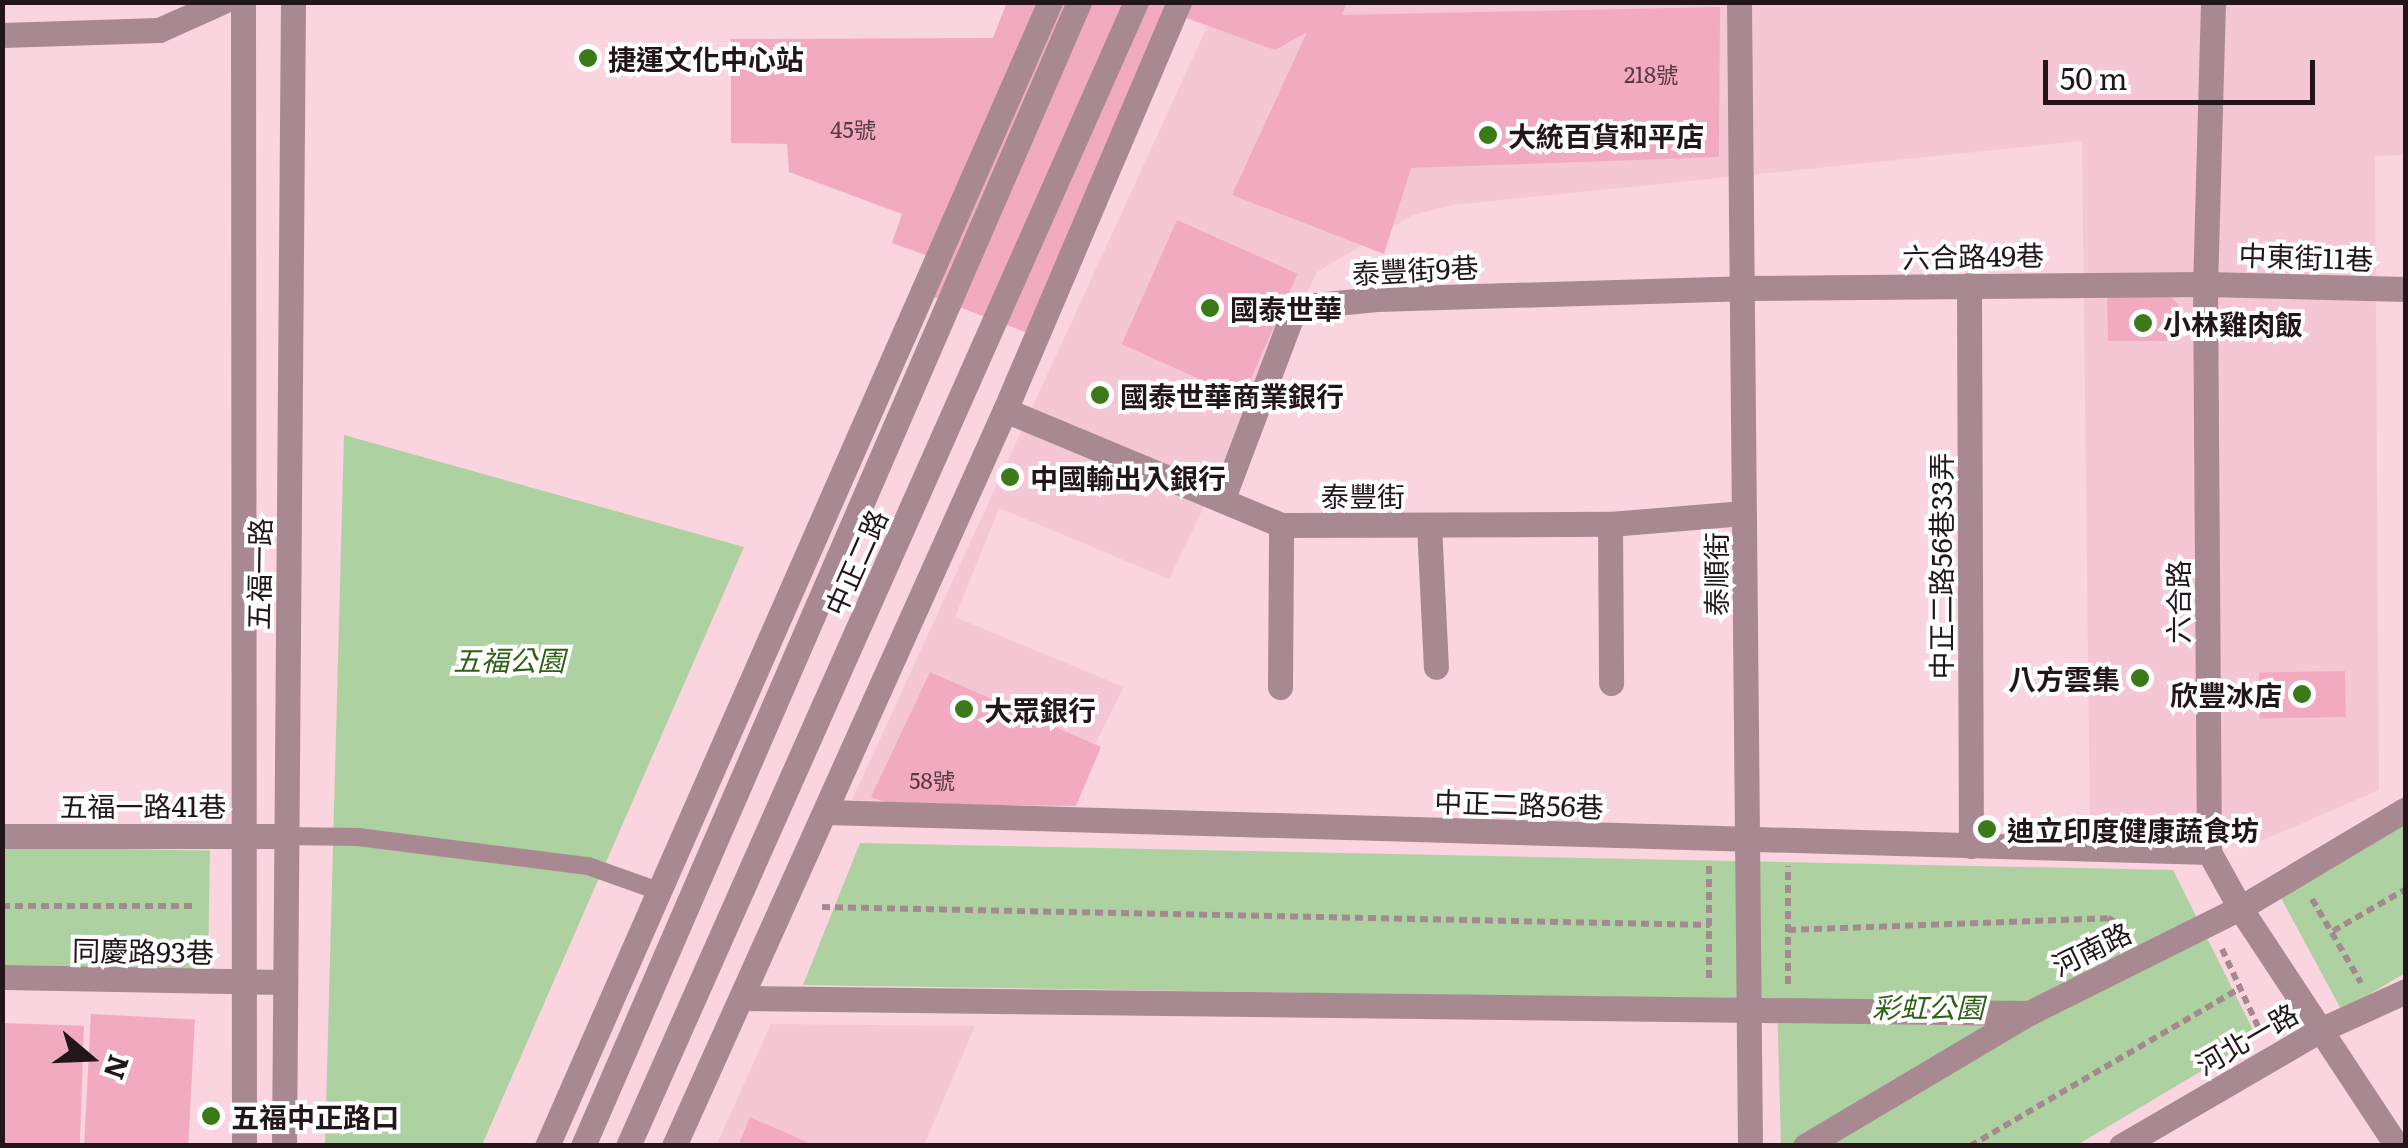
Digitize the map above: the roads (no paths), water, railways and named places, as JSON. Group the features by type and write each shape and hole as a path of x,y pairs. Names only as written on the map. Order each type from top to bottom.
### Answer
{"street":[{"path":"2,35 159,30 222,2"},
{"name":"五福一路","path":"244,2 244,1146"},
{"name":"五福一路","path":"284,1146 294,2"},
{"name":"中正二路","path":"547,1146 1050,2"},
{"name":"中正二路","path":"583,1146 1080,2"},
{"name":"中正二路","path":"628,1146 1136,2"},
{"path":"674,1146 1005,410 1179,2"},
{"name":"泰順街","path":"1740,2 1750,1146"},
{"name":"六合路","path":"2213,2 2208,62 2205,284 2209,852 2240,908 2397,1146"},
{"name":"六合路49巷","path":"1742,288 2205,284"},
{"name":"中東街11巷","path":"2205,284 2406,290"},
{"name":"中正二路56巷33弄","path":"1969,285 1971,846"},
{"name":"泰豐街9巷","path":"1223,498 1295,306 1377,298 1742,288"},
{"name":"泰豐街","path":"1005,410 1280,525 1610,524 1744,513"},
{"path":"1610,524 1610,683"},
{"path":"1280,525 1280,686"},
{"path":"1429,525 1436,667"},
{"name":"河南路","path":"1805,1146 2029,1012 2240,908 2406,809"},
{"name":"中正二路56巷","path":"826,812 2209,852"},
{"name":"五福一路41巷","path":"2,836 284,836"},
{"name":"同慶路93巷","path":"2,976 283,982"},
{"name":"河北一路","path":"2121,1146 2320,1030 2406,991"},
{"path":"742,998 2029,1012"}],"lane":[{"path":"284,836 358,838 588,866 661,892"}],"place":[{"name":"捷運文化中心站","path":"588,58"},
{"name":"大統百貨和平店","path":"1488,135"},
{"name":"國泰世華","path":"1210,308"},
{"name":"小林雞肉飯","path":"2143,323"},
{"name":"國泰世華商業銀行","path":"1100,395"},
{"name":"中國輸出入銀行","path":"1010,477"},
{"name":"八方雲集","path":"2140,678"},
{"name":"欣豐冰店","path":"2302,694"},
{"name":"大眾銀行","path":"964,709"},
{"name":"迪立印度健康蔬食坊","path":"1987,829"},
{"name":"五福中正路口","path":"211,1116"}],"park label":[{"name":"五福公園","path":"509,659"},
{"name":"彩虹公園","path":"1928,1006"}]}
